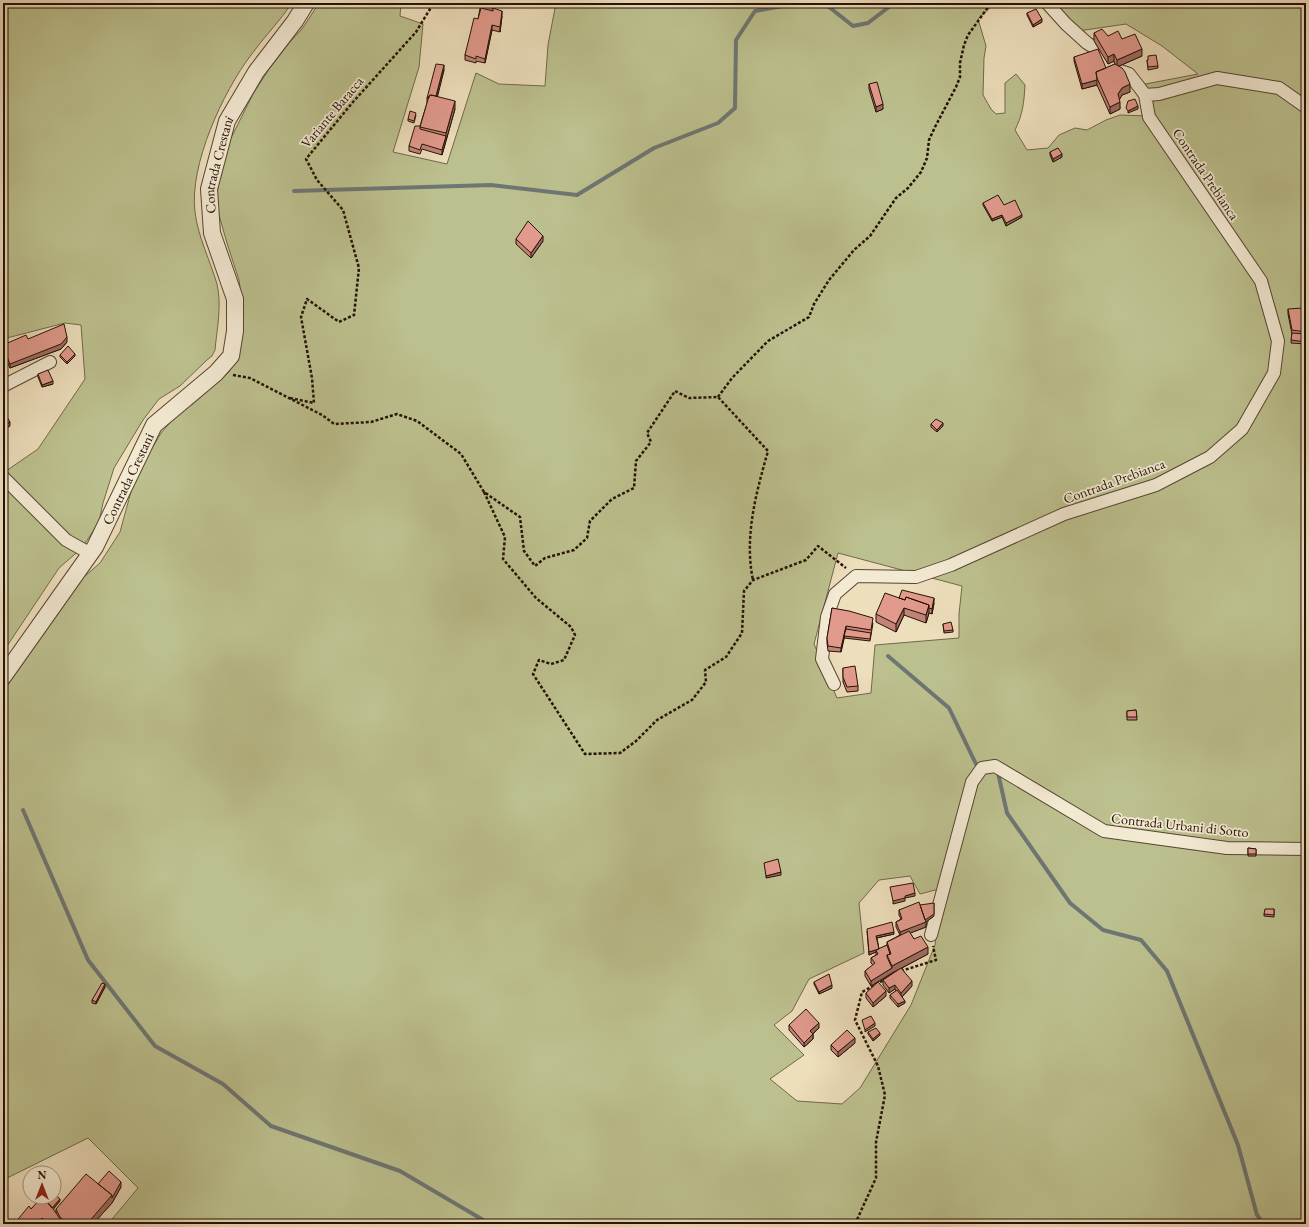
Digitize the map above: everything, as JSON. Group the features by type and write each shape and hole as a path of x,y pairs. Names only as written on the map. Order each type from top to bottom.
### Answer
{"street":[{"name":"Contrada Crestani","path":"3,677 91,554 154,425 216,373 231,356 235,331 235,299 212,233 209,189 226,121 256,72 306,3"},
{"path":"1047,3 1066,24 1087,43 1095,48 1108,67 1129,74 1144,95 1159,94 1217,78 1279,88 1306,107"},
{"name":"Contrada Prebianca","path":"856,576 916,577 951,565 1064,514 1156,485 1210,457 1242,429 1274,373 1278,341 1272,318 1261,281 1149,117 1144,95"},
{"path":"3,386 50,362"},
{"path":"3,477 66,540 91,554"},
{"path":"834,684 822,659 827,617 835,594 856,576"},
{"name":"Contrada Urbani di Sotto","path":"930,936 972,782 982,768 995,766 1104,831 1227,848 1306,849"}],"path":[{"name":"Variante Baracca","path":"286,397 314,403 312,378 300,317 307,299 339,322 354,315 359,268 342,210 317,180 306,159 353,102 416,32 430,9 436,3"},
{"path":"718,397 732,378 768,341 809,317 814,304 828,280 854,250 870,236 896,198 908,188 921,172 927,158 932,134 960,76 960,62 968,35 991,3"},
{"path":"216,373 250,378 322,416 334,424 371,422 397,414 417,421 461,454 484,492 504,537 503,559 536,598 571,627 575,635 564,660 551,664 539,660 533,674 585,754 620,753 636,741 657,720 692,700 706,682 705,670 726,657 742,633 744,591 753,580 806,560 818,546 856,576"},
{"path":"484,492 520,516 524,551 535,566 545,558 574,550 587,538 590,521 612,499 634,488 636,461 651,442 647,433 675,391 689,398 718,397 768,451 754,510 750,535 750,568 753,580"},
{"path":"898,973 904,969 936,960 930,936"},
{"path":"855,1224 876,1178 876,1142 885,1095 878,1066 855,1020 862,992 886,979"}],"green space":[{"path":"3,3 292,3 240,70 219,109 210,130 197,173 195,212 201,239 217,284 219,300 219,317 215,350 212,356 180,386 159,399 143,420 114,468 103,503 99,522 82,548 59,568 3,652 3,469 6,471 38,449 85,379 81,325 65,323 3,339"},
{"path":"319,3 401,3 400,16 423,24 419,67 393,152 447,164 476,73 499,84 545,86 548,45 556,3 995,3 978,19 986,46 984,58 983,95 991,109 996,114 1005,113 1005,83 1016,74 1025,85 1023,108 1015,130 1027,150 1048,148 1059,135 1075,128 1087,130 1106,120 1120,115 1149,116 1135,86 1198,74 1162,46 1126,24 1078,31 1050,3 1306,3 1306,1224 108,1224 138,1188 88,1138 33,1165 22,1165 22,1171 3,1180 3,692 77,583 100,563 120,532 135,477 161,433 175,417 194,403 229,372 237,358 243,307 239,280 217,208 219,181 230,140 253,94 269,69 302,29","holes":["838,553 962,586 959,614 959,638 875,645 871,693 837,698 814,644","910,876 920,894 943,888 935,945 911,1005 860,1088 842,1104 797,1101 770,1079 804,1055 774,1025 792,1011 809,979 864,953 859,903 879,880"]}],"building":[{"path":"481,3 494,3 493,8 481,6"},
{"path":"481,8 493,11 493,8 502,11 500,27 492,25 485,59 476,56 476,59 465,55 474,18 478,19"},
{"path":"1036,9 1042,19 1033,25 1027,13"},
{"path":"1102,29 1108,36 1118,31 1122,39 1135,34 1142,49 1117,60 1114,54 1108,57 1094,33"},
{"path":"1098,49 1106,68 1096,72 1097,80 1082,84 1074,57"},
{"path":"1156,55 1158,66 1148,67 1148,56"},
{"path":"436,64 444,65 436,96 431,95 427,98"},
{"path":"1115,64 1122,68 1125,72 1130,84 1122,88 1118,94 1120,102 1110,107 1097,78 1096,72"},
{"path":"877,82 883,104 876,107 869,84"},
{"path":"431,95 455,101 446,133 420,127 429,96"},
{"path":"1135,99 1138,106 1128,111 1126,108 1128,101"},
{"path":"410,111 416,113 414,121 408,119"},
{"path":"415,126 421,126 420,129 446,136 442,150 422,144 420,150 409,146"},
{"path":"1058,148 1062,154 1053,159 1050,152"},
{"path":"998,195 1004,205 1015,200 1022,215 1006,223 1002,215 992,219 983,203"},
{"path":"528,221 543,236 531,253 516,239"},
{"path":"1303,308 1306,332 1292,330 1288,309"},
{"path":"64,324 67,337 61,344 10,364 3,345 26,335 28,339"},
{"path":"1292,333 1306,334 1306,342 1291,340"},
{"path":"68,346 75,354 67,362 60,355"},
{"path":"48,370 53,381 42,385 38,374"},
{"path":"3,410 10,422 3,426"},
{"path":"936,419 943,423 937,430 931,424"},
{"path":"902,590 934,598 932,609 929,608 929,605 906,597 905,600 899,598"},
{"path":"885,593 905,600 906,597 929,605 926,615 904,608 896,624 876,614"},
{"path":"832,608 873,618 871,630 846,626 841,648 828,646 827,638"},
{"path":"951,622 953,630 944,631 943,624"},
{"path":"846,629 871,633 870,639 844,636"},
{"path":"855,666 858,686 847,687 843,677 843,668"},
{"path":"1136,710 1137,717 1127,717 1127,711"},
{"path":"1248,848 1256,849 1256,854 1248,854"},
{"path":"778,859 781,872 766,876 764,863"},
{"path":"913,883 915,893 905,896 905,898 893,901 890,887"},
{"path":"919,902 926,922 900,932 896,922 902,919 899,910"},
{"path":"934,903 934,914 925,920 920,905"},
{"path":"1265,909 1274,909 1274,915 1264,914"},
{"path":"892,922 894,932 876,936 879,949 869,952 867,929"},
{"path":"909,931 914,939 921,936 928,947 892,966 887,955 891,954 887,942"},
{"path":"887,945 890,954 887,955 887,957 892,968 871,981 865,971 875,963 871,958 878,954 876,950"},
{"path":"901,968 912,981 901,993 895,985 889,988 883,980"},
{"path":"829,974 832,985 819,992 814,982"},
{"path":"878,982 886,991 873,1003 866,993"},
{"path":"102,983 105,984 96,1002 92,1000"},
{"path":"897,990 905,1001 898,1004 890,995"},
{"path":"806,1009 819,1023 810,1031 813,1034 804,1043 789,1025"},
{"path":"871,1016 875,1023 865,1030 862,1020"},
{"path":"876,1028 880,1033 873,1039 868,1032"},
{"path":"847,1030 855,1038 838,1052 831,1045"},
{"path":"109,1171 121,1182 112,1198 112,1195 98,1184"},
{"path":"86,1174 112,1195 87,1224 69,1224 60,1217 56,1209 59,1205 62,1205 62,1202"},
{"path":"35,1205 50,1205 60,1219 57,1224 49,1224 42,1218 38,1224 14,1224 29,1206 31,1209"}],"waterway":[{"path":"294,191 491,185 577,195 654,148 718,123 735,108 736,40 755,11 800,3"},
{"path":"824,3 853,26 868,23 894,3"},
{"path":"888,656 949,708 976,764"},
{"path":"998,773 1007,813 1070,903 1103,930 1141,940 1167,971 1238,1145 1257,1215 1264,1224"},
{"path":"23,810 88,960 155,1046 223,1084 271,1126 400,1171 490,1224"}]}
